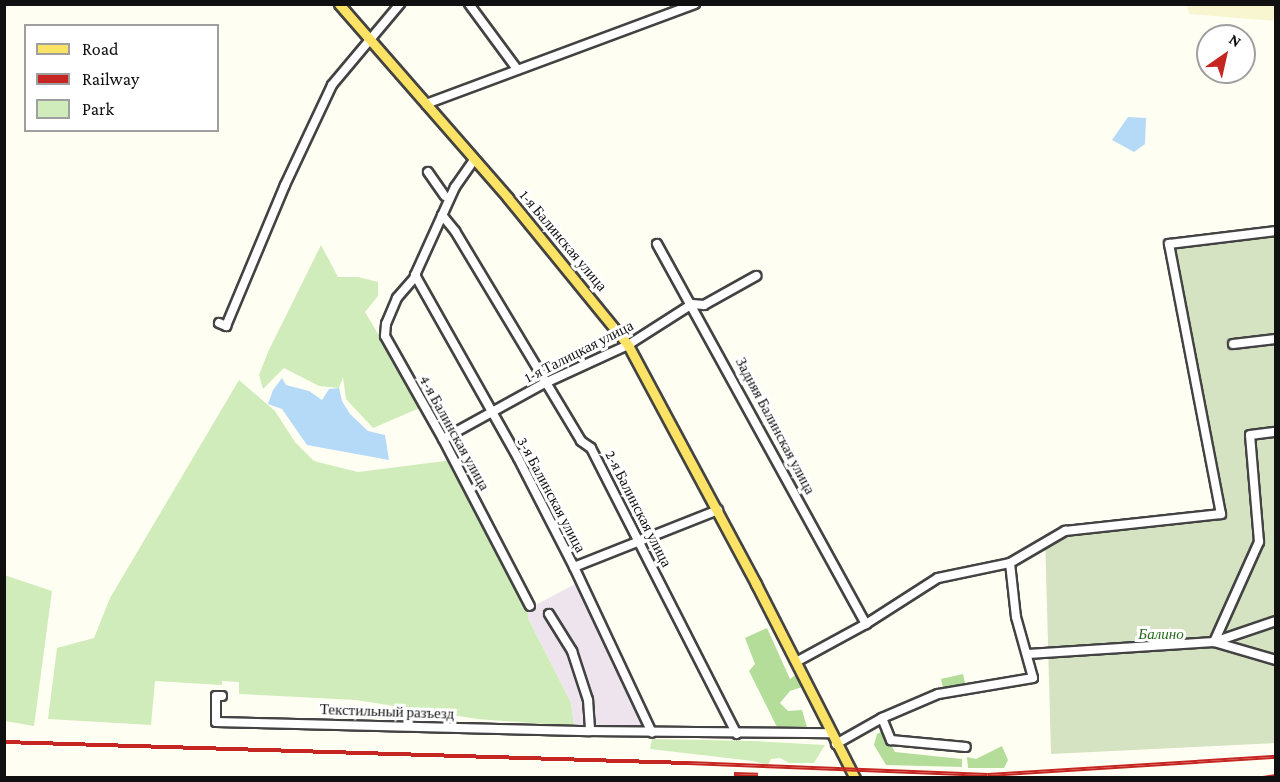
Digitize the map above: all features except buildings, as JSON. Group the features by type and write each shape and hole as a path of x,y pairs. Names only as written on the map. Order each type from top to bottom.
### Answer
{"main road":[{"name":"1-я Балинская улица","path":"339,4 572,274 628,345 718,510 830,733 855,777"}],"street":[{"path":"219,323 226,326 332,85 400,4"},
{"path":"469,4 517,69"},
{"path":"426,104 693,5"},
{"name":"4-я Балинская улица","path":"474,160 455,187 416,276 397,298 384,332 530,606"},
{"path":"428,172 445,196"},
{"name":"2-я Балинская улица","path":"442,215 455,231 581,441 591,448 737,734"},
{"path":"796,662 866,624 938,578 1010,563 1065,531 1221,514 1169,244 1275,231"},
{"name":"Задняя Балинская улица","path":"657,244 866,624"},
{"name":"3-я Балинская улица","path":"416,276 492,412 574,567 652,733"},
{"name":"1-я Талицкая улица","path":"443,439 545,383 628,345 692,304 704,305 756,276"},
{"path":"1233,344 1275,339"},
{"path":"1214,642 1259,542 1250,435 1275,432"},
{"path":"574,567 718,510"},
{"path":"836,744 882,718 938,694 1033,678 1016,617 1010,563"},
{"path":"549,614 572,651 588,700 590,731 830,733"},
{"path":"1028,654 1214,642 1275,621"},
{"path":"1214,642 1275,660"},
{"name":"Текстильный разъезд","path":"222,696 216,696 216,722 590,731"},
{"path":"882,718 891,740 966,747"}],"shaded area":[{"path":"577,583 588,601 649,730 574,726 571,703 528,618 528,609"}],"green space":[{"path":"1187,5 1275,5 1275,21 1189,14"},
{"name":"Балино","path":"1275,235 1275,743 1051,754 1045,534 1221,514 1175,248"},
{"path":"321,245 338,277 358,277 378,282 378,296 365,312 422,407 373,428 346,399 343,377 339,388 319,386 284,368 263,389 259,375 268,352"},
{"path":"239,380 275,411 295,442 314,461 358,472 453,460 528,609 528,618 571,703 574,726 477,719 356,700 239,694 239,682 222,681 222,685 155,681 151,725 48,719 57,648 94,638 110,598"},
{"path":"4,575 52,591 34,726 5,721"},
{"path":"767,628 790,679 797,674 805,686 790,691 780,703 788,711 802,710 807,727 798,731 779,731 749,671 755,664 745,638"},
{"path":"963,674 965,683 943,688 941,679"},
{"path":"883,731 895,752 962,759 962,767 886,765 874,745 877,734"},
{"path":"652,739 825,745 814,763 789,763 780,758 771,759 768,765 753,761 650,749"},
{"path":"1002,746 1008,760 1004,768 968,768 967,757 976,759"}],"water":[{"path":"1128,117 1146,118 1145,144 1134,152 1112,140"},
{"path":"282,378 286,385 309,391 322,400 329,389 339,388 342,401 350,414 368,431 385,435 389,460 307,445 282,409 268,404 273,390"}],"railway":[{"path":"4,742 688,763 988,775 1276,757"},
{"path":"734,774 758,775"},
{"path":"1263,778 1276,776"}]}
